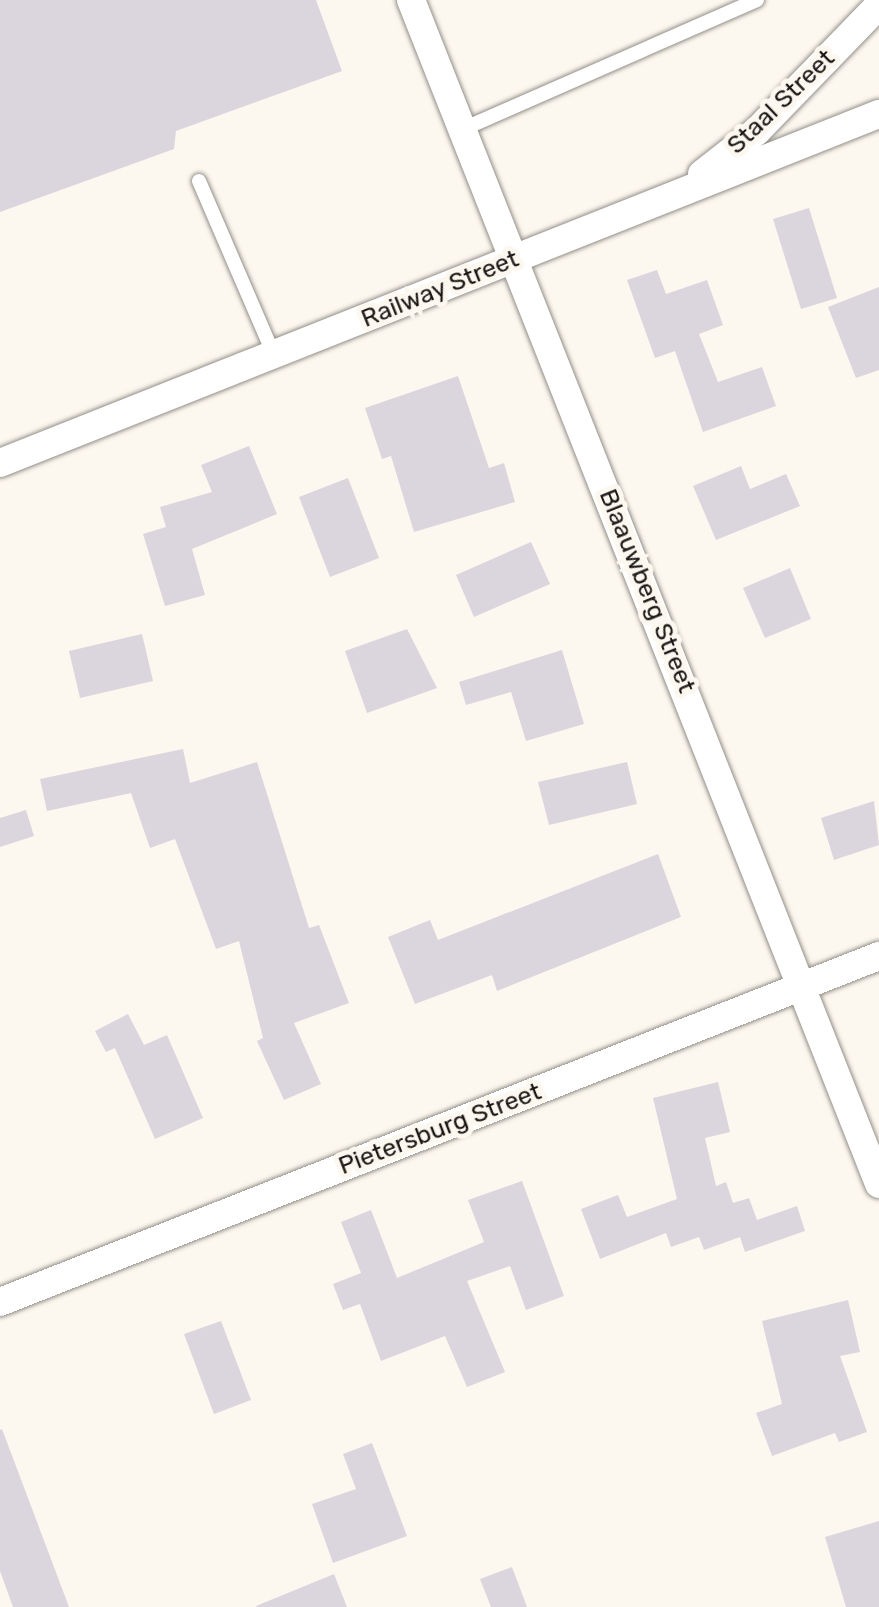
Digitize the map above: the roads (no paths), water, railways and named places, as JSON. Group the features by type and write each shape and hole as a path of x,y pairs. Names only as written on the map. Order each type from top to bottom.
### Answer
{"street":[{"name":"Blaauwberg Street","path":"411,0 879,1184"},
{"name":"Staal Street","path":"677,194 757,130 879,5"},
{"name":"Railway Street","path":"0,462 879,114"},
{"name":"Pietersburg Street","path":"0,1302 879,956"}],"lane":[{"path":"463,128 757,0"},
{"path":"198,181 274,355"}]}
